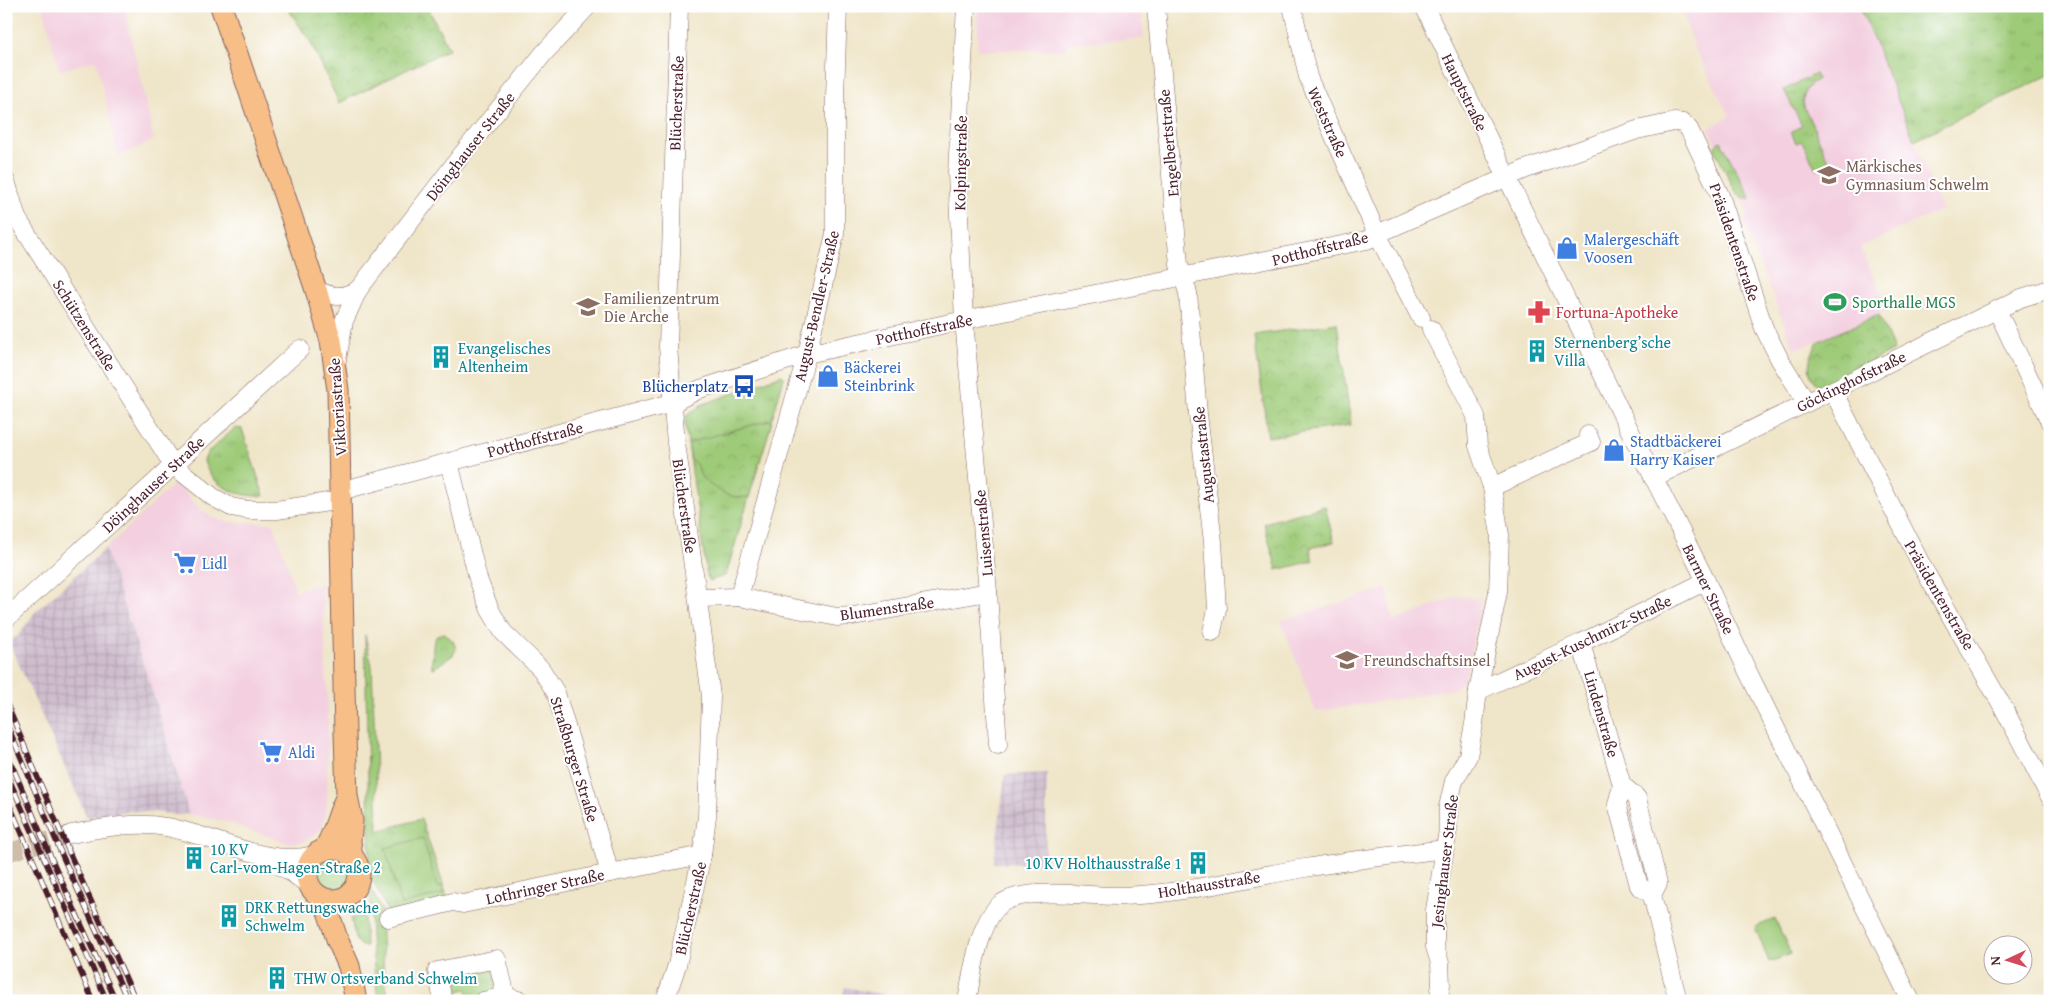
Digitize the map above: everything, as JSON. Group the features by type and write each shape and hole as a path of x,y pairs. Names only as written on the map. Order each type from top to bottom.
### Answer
{"main road":[{"name":"Viktoriastraße","path":"221,6 327,324 336,366 348,796 352,820 350,841 352,858"},
{"name":"Viktoriastraße","path":"320,852 334,831 337,819 348,796"},
{"path":"315,891 334,900 347,895 356,884 358,878 358,871 352,858 340,849 320,852 307,869 315,891 331,917 337,939 349,966"},
{"path":"347,895 345,908 349,938 349,966 356,1001"}],"street":[{"name":"Döinghauser Straße","path":"336,366 344,321 358,290 460,157 544,53 588,6"},
{"name":"Blücherstraße","path":"665,1001 677,965 702,856 707,816 711,696 682,486 672,403 668,347 679,6"},
{"name":"August-Bendler-Straße","path":"739,597 807,354 835,234 835,96 838,6"},
{"name":"Kolpingstraße","path":"964,320 957,173 966,6"},
{"name":"Engelbertstraße","path":"1156,6 1179,265 1184,278"},
{"name":"Weststraße","path":"1292,6 1308,77 1378,234"},
{"name":"Hauptstraße","path":"1424,6 1507,178"},
{"name":"Präsidentenstraße","path":"1507,178 1637,130 1674,122 1683,123 1689,129 1720,194 1764,328 1780,360 1807,403"},
{"name":"Potthoffstraße","path":"173,465 213,497 231,506 240,508 269,511 341,496 449,462 672,403 700,389 807,354 964,320 1184,278 1367,240 1507,178"},
{"name":"Barmer Straße","path":"1507,178 1911,1001"},
{"name":"Schützenstraße","path":"6,181 17,218 173,465"},
{"name":"Jesinghauser Straße","path":"1378,234 1476,416 1478,446 1492,487 1500,535 1498,592 1478,691 1468,756 1454,781 1448,807 1448,830 1435,910 1435,947 1440,963 1441,985 1438,1001"},
{"name":"Augustastraße","path":"1184,278 1188,293 1198,414 1213,542 1217,609 1212,632"},
{"name":"Göckinghofstraße","path":"1654,478 2021,298 2050,288"},
{"path":"316,290 337,296 347,296 358,290"},
{"path":"1997,310 2050,422"},
{"name":"Luisenstraße","path":"964,320 988,592 998,745"},
{"name":"Döinghauser Straße","path":"6,619 300,349"},
{"name":"Präsidentenstraße","path":"1833,391 1923,568 1976,659 2050,797"},
{"path":"1492,487 1591,442 1588,435"},
{"name":"Straßburger Straße","path":"449,462 478,579 490,610 503,632 541,670 556,693 610,873"},
{"name":"August-Kuschmirz-Straße","path":"1478,691 1581,643 1706,581"},
{"name":"Blumenstraße","path":"698,598 739,597 837,617 853,616 988,592"},
{"name":"Lindenstraße","path":"1581,643 1622,785 1617,804 1639,886 1652,895 1678,1001"},
{"path":"71,834 119,825 165,826 192,832 258,854 292,859 320,852"},
{"name":"Holthausstraße","path":"967,1001 985,926 1001,904 1028,894 1120,896 1146,894 1444,848"},
{"path":"258,854 289,871 315,891"},
{"name":"Lothringer Straße","path":"388,918 453,902 463,904 702,856"},
{"path":"443,1001 437,971 497,959 513,998 483,1001"}],"shaded area":[{"path":"43,6 124,6 154,140 118,157 96,60 59,71"},
{"path":"978,6 1141,6 1144,38 1067,43 1067,50 977,50"},
{"name":"Märkisches Gymnasium Schwelm","path":"1680,6 1860,6 1942,210 1860,247 1889,309 1816,342 1794,349 1743,221 1749,216 1708,129 1730,116 1694,47"},
{"path":"176,482 191,500 211,517 229,522 273,523 296,591 322,583 328,710 327,808 322,827 316,834 303,842 288,843 223,821 189,814 155,700 105,549"},
{"path":"105,549 155,700 189,814 177,815 129,811 87,817 9,642 19,635 35,612"},
{"name":"Freundschaftsinsel","path":"1387,588 1393,622 1457,596 1482,599 1465,679 1454,689 1316,712 1281,621"},
{"path":"1047,773 1045,864 994,863 1005,775"},
{"path":"845,987 914,1001 842,1001"}],"green space":[{"path":"286,6 427,6 449,49 339,103 311,43"},
{"path":"1860,6 2050,6 2050,75 1914,140"},
{"path":"1815,74 1818,79 1806,89 1802,103 1830,163 1816,169 1802,141 1796,143 1791,132 1802,125 1784,90"},
{"path":"1721,141 1751,199 1742,197 1736,192 1715,151 1715,146"},
{"path":"1879,315 1894,350 1820,387 1811,377 1809,365 1819,341"},
{"path":"1337,323 1351,425 1268,437 1254,335"},
{"name":"Blücherplatz","path":"782,375 784,378 726,575 710,581 707,576 685,423 686,416 701,405"},
{"path":"770,420 772,422 749,497 735,497 723,493 701,477 698,467 691,460 688,443"},
{"path":"235,428 242,429 264,496 245,495 227,489 213,478 204,461 207,453"},
{"path":"1325,506 1334,542 1310,548 1313,561 1277,570 1264,523"},
{"path":"445,633 453,641 456,649 453,655 434,668 432,664 434,640 438,635"},
{"path":"365,635 372,666 378,831 421,819 448,899 389,914 370,875"},
{"path":"423,838 437,887 442,886 445,893 401,905 385,848"},
{"path":"333,856 345,862 351,874 345,886 333,892 321,886 315,874 321,862"},
{"path":"370,886 384,915 381,916 384,975 388,1001 378,1001 371,940"},
{"path":"364,916 366,946 361,946 355,939 351,918"},
{"path":"1775,919 1791,954 1769,962 1755,927"},
{"path":"493,969 498,993 469,999 467,989 458,991 459,1001 450,999 446,977"}],"tunnel":[{"path":"6,853 71,834"}],"railway":[{"path":"6,702 69,852 136,1001"},
{"path":"6,722 62,855 128,1001"},
{"path":"6,751 53,862 116,1001"},
{"path":"6,772 107,1001"},
{"path":"6,796 93,1001"}],"place":[{"name":"Märkisches Gymnasium Schwelm","path":"1829,175"},
{"name":"Malergeschäft Voosen","path":"1567,248"},
{"name":"Sporthalle MGS","path":"1835,302"},
{"name":"Familienzentrum Die Arche","path":"588,307"},
{"name":"Fortuna-Apotheke","path":"1539,312"},
{"name":"Sternenberg’sche Villa","path":"1537,351"},
{"name":"Evangelisches Altenheim","path":"441,357"},
{"name":"Bäckerei Steinbrink","path":"828,376"},
{"name":"Blücherplatz","path":"744,386"},
{"name":"Stadtbäckerei Harry Kaiser","path":"1614,450"},
{"name":"Lidl","path":"185,563"},
{"name":"Freundschaftsinsel","path":"1347,660"},
{"name":"Aldi","path":"271,752"},
{"name":"10 KV Carl-vom-Hagen-Straße 2","path":"194,858"},
{"name":"10 KV Holthausstraße 1","path":"1198,863"},
{"name":"DRK Rettungswache Schwelm","path":"229,916"},
{"name":"THW Ortsverband Schwelm","path":"277,978"}]}
